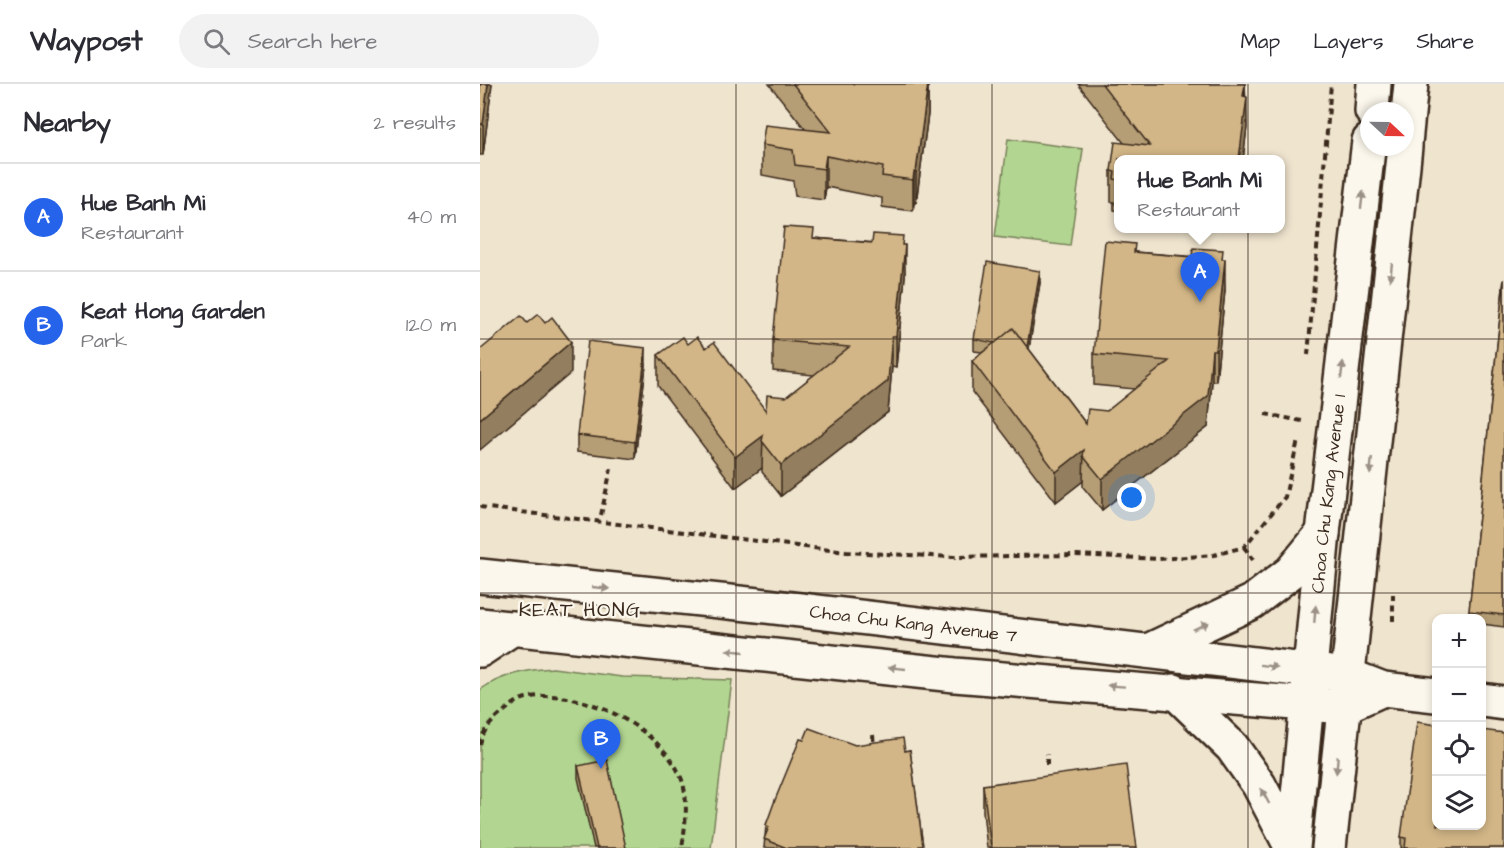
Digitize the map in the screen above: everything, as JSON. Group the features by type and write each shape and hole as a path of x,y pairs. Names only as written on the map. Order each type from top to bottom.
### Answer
{"street":[{"path":"1373,102 1374,84"},
{"path":"1409,102 1411,84"},
{"name":"Choa Chu Kang Avenue 1","path":"1292,848 1323,533 1367,156"},
{"path":"1329,848 1404,156"},
{"path":"1148,651 1252,602 1291,572 1323,533"},
{"name":"Choa Chu Kang Avenue 7","path":"480,576 1148,651 1309,688"},
{"path":"480,650 528,630 552,583"},
{"name":"Choa Chu Kang Avenue 7","path":"480,625 956,675 1174,691 1309,688 1345,691"},
{"path":"1345,691 1383,690 1432,695"},
{"path":"1174,691 1232,747 1259,785 1292,848"},
{"path":"1486,701 1504,703"}],"path":[{"path":"1307,361 1331,84"},
{"path":"480,507 846,552 954,557 1077,555 1158,559 1214,555 1244,547 1285,497 1303,409"},
{"path":"1265,414 1302,421"},
{"path":"601,515 612,464"},
{"path":"480,745 482,736 496,718 524,698 550,695 578,699 622,718 659,745 682,781 686,804 682,848"},
{"path":"873,735 874,753"},
{"path":"1047,754 1047,765"}],"green space":[{"path":"1008,139 1083,149 1070,246 995,237"},
{"path":"553,668 622,677 732,680 711,848 480,848 480,690 497,680 515,674"}],"building":[{"path":"480,84 488,84 483,124 480,124"},
{"path":"793,84 928,84 913,180 882,176 883,167 826,156 824,169 795,165 793,150 762,145 765,125 831,132"},
{"path":"1102,84 1245,84 1243,96 1247,97 1240,155 1114,155 1114,172 1111,171 1115,142 1150,146"},
{"path":"784,227 814,229 813,238 872,243 873,234 903,236 902,245 905,245 896,336 892,336 888,381 781,465 762,441 763,436 735,457 658,355 683,337 688,344 697,337 706,348 714,342 766,411 767,395 786,397 849,347 773,340"},
{"path":"1105,241 1135,244 1134,252 1192,257 1193,248 1223,250 1222,259 1225,259 1216,350 1212,350 1208,396 1102,479 1083,456 1084,450 1056,472 972,361 1013,328 1086,424 1088,409 1107,411 1169,361 1094,354"},
{"path":"987,262 1040,271 1027,347 1013,328 995,343 974,339"},
{"path":"1504,279 1504,615 1469,611"},
{"path":"538,314 545,323 552,317 571,342 480,419 480,350 521,316 527,323"},
{"path":"588,341 646,348 635,442 577,435"},
{"path":"1417,722 1432,724 1432,830 1486,830 1486,731 1504,733 1504,848 1405,848 1406,838 1401,837"},
{"path":"809,728 855,745 903,738 905,751 910,750 923,846 919,848 787,848 764,839 769,827 766,825 775,800 800,739 804,740"},
{"path":"607,760 626,848 597,848 578,766"},
{"path":"1126,765 1137,848 991,848 983,785"}],"place":[{"name":"Hue Banh Mi","path":"1200,302"},
{"name":"Keat Hong Garden","path":"601,769"}],"district":[{"name":"KEAT HONG","path":"580,610"}]}
